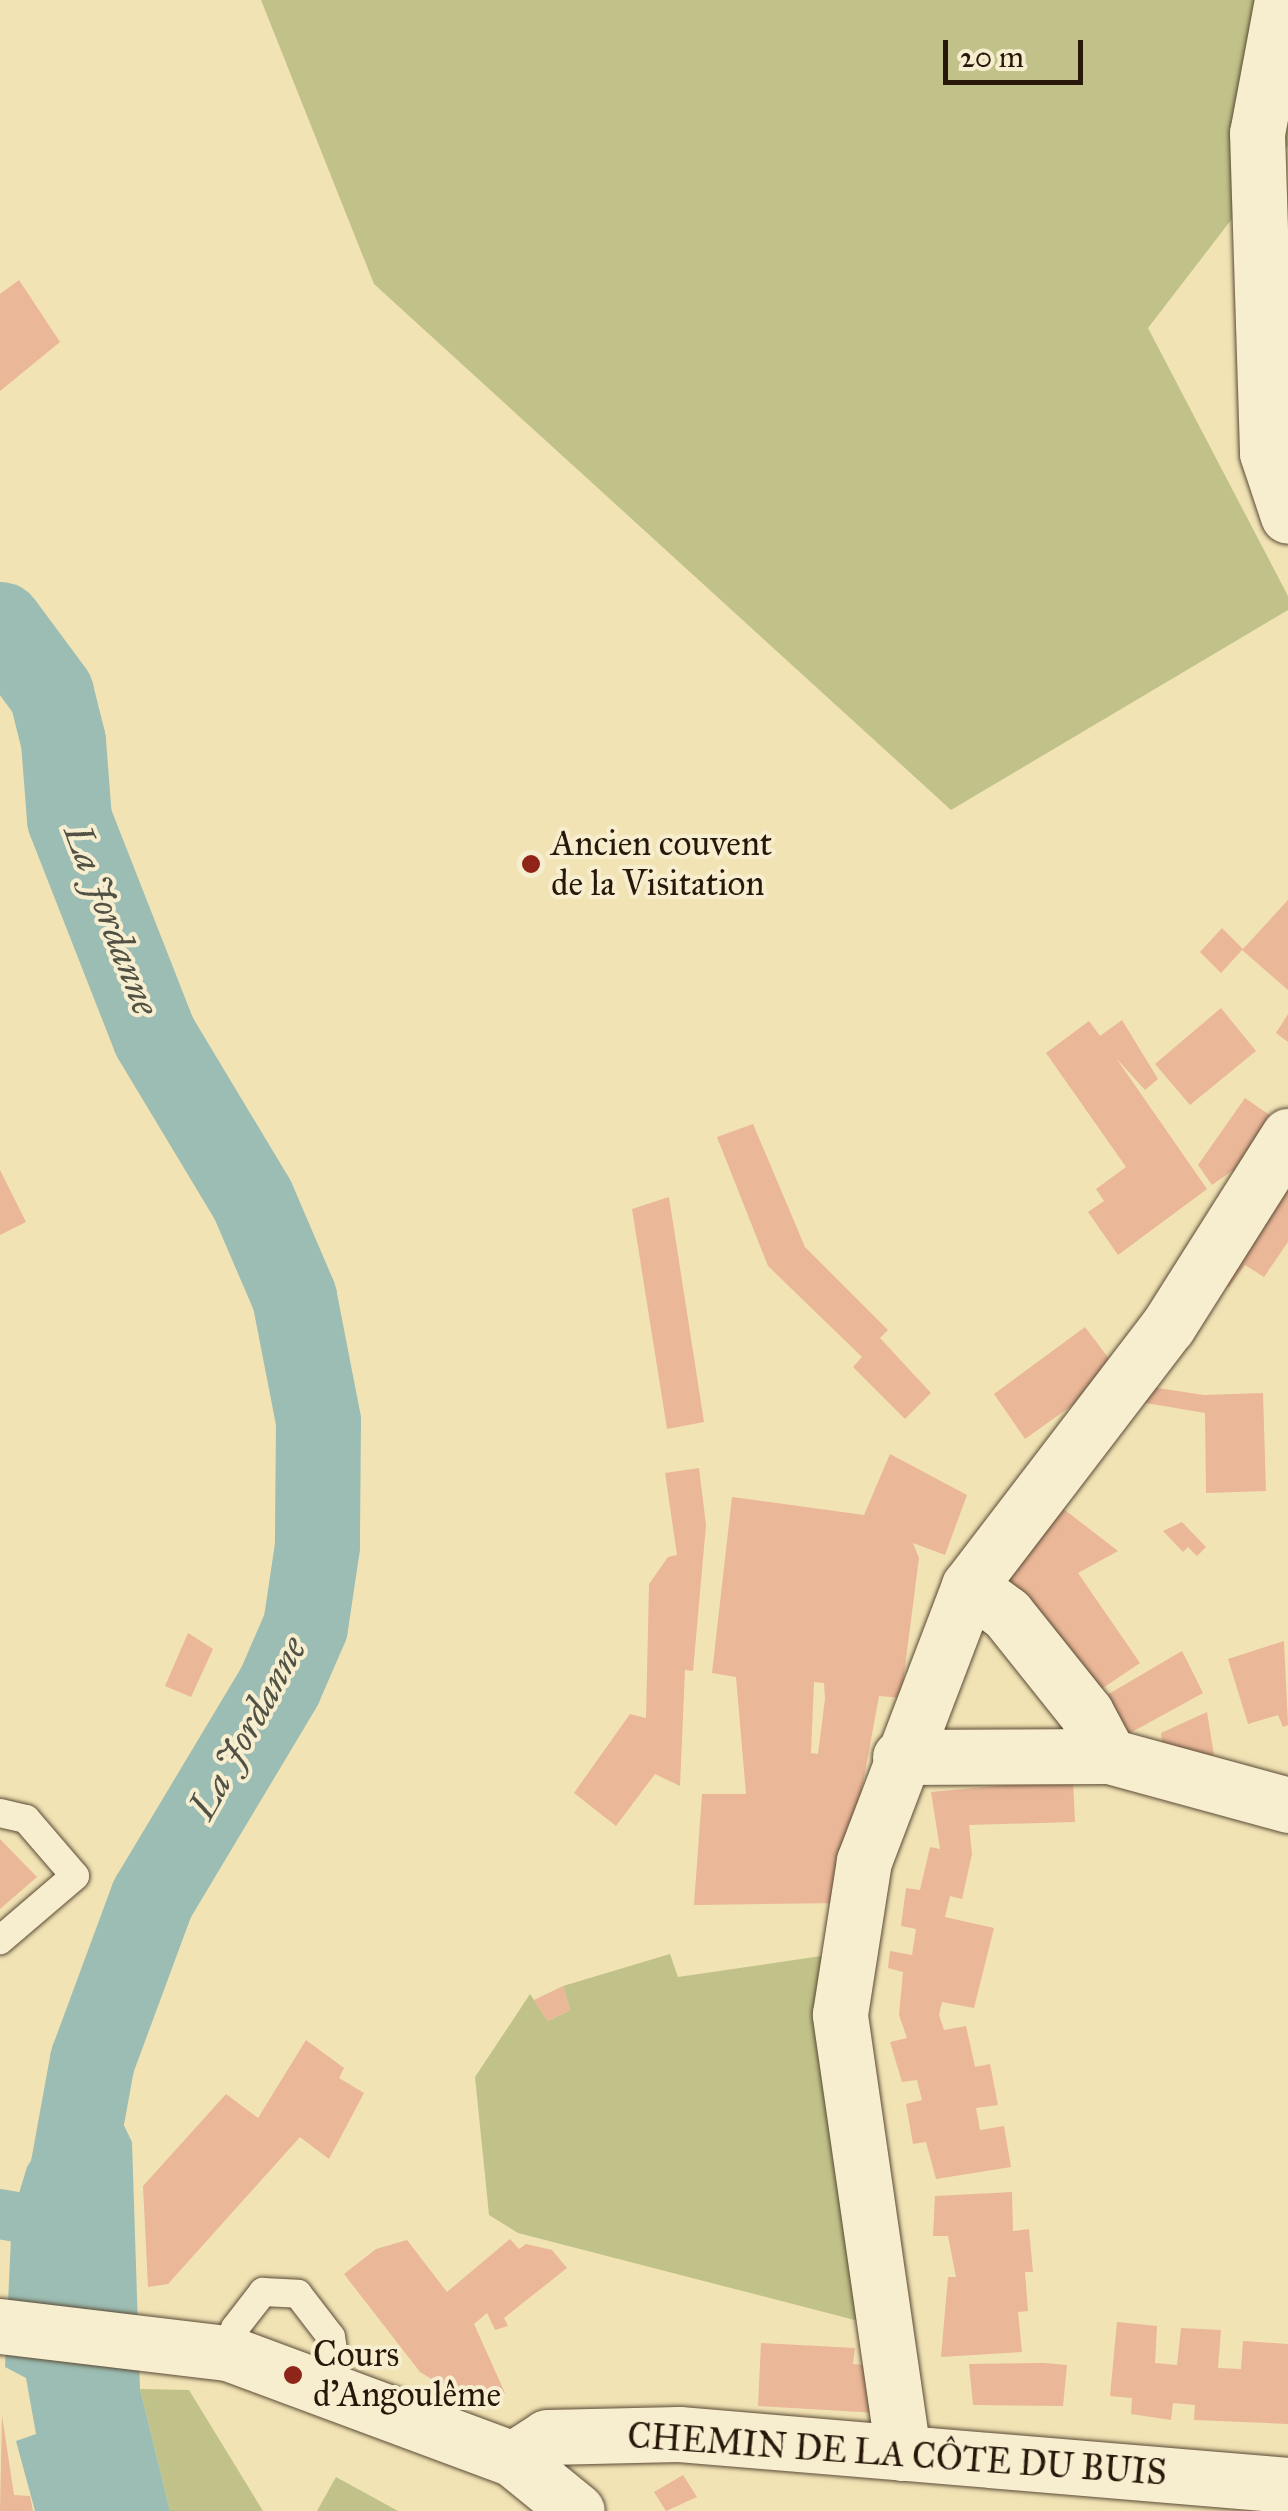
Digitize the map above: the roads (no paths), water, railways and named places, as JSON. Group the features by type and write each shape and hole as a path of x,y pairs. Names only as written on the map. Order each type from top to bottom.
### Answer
{"street":[{"path":"1282,0 1256,133 1267,453 1288,516"},
{"path":"903,2453 840,2014 864,1860 900,1757 969,1586 1168,1326 1284,1152"},
{"path":"969,1586 1007,1614 1086,1713 1109,1756"},
{"path":"900,1757 1109,1756 1288,1805"},
{"path":"0,2326 152,2340 228,2353 513,2459 576,2511"},
{"name":"CHEMIN DE LA CÔTE DU BUIS","path":"513,2459 547,2437 678,2434 1288,2485"}],"lane":[{"path":"0,1813 26,1819 75,1876 0,1940"},
{"path":"228,2353 235,2328 263,2292 298,2294 331,2337 334,2357 325,2387"}],"water":[{"path":"92,2060 132,2142 140,2389 170,2511 35,2511 16,2441 36,2434 26,2378 5,2367 12,2216 27,2167"}],"waterway":[{"name":"La Jordanne","path":"0,624 51,693 63,741 69,819 154,1036 252,1199 294,1297 318,1421 317,1546 305,1626 279,1686 152,1898 92,2060 71,2175"},
{"path":"0,2214 62,2225"}],"place":[{"name":"Ancien couvent de la Visitation","path":"531,864"},
{"name":"Cours d'Angoulême","path":"293,2375"}]}
